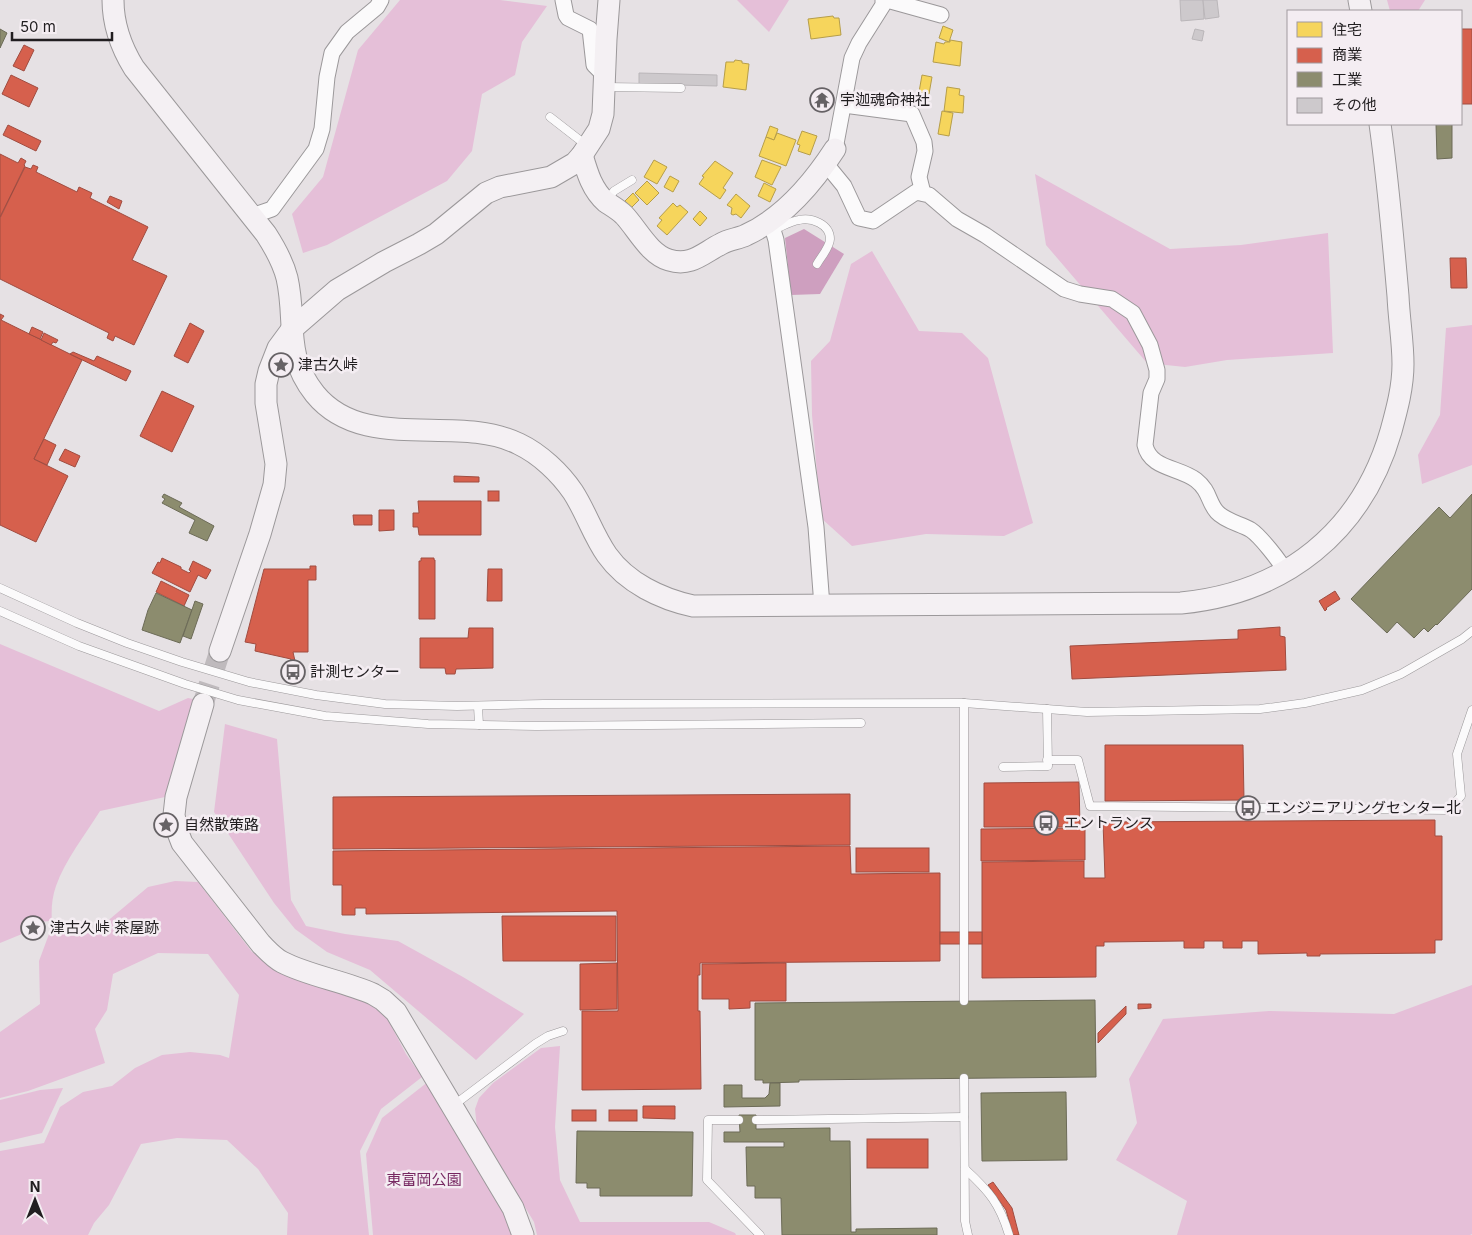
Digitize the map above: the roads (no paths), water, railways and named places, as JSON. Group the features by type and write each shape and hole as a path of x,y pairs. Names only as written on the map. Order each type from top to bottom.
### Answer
{"street":[{"path":"113,0 113,12 118,35 125,54 134,68 266,234 282,263 287,279 294,352 300,369 315,394 337,412 368,426 489,434 520,444 552,468 573,493 608,557 629,577 664,598 693,606 1181,603 1200,601 1250,589 1314,553 1343,524 1368,488 1387,443 1398,404 1403,364 1391,205 1380,125"},
{"path":"252,216 272,209 316,149 322,129 327,77 332,53 347,32 377,7 381,0"},
{"path":"563,0 566,16 590,29 594,65 604,81"},
{"path":"220,651 260,534 274,485 276,464 266,403 266,384 273,359 292,329 337,290 436,234 486,193 500,187 552,177 565,170 585,151 599,129 603,114 610,0"},
{"path":"585,151 590,180 598,193 625,216 662,258 671,261 692,262 726,241 770,226 831,157 844,105 852,58 859,43 883,5 883,0"},
{"path":"887,0 941,15"},
{"path":"844,105 912,114 924,142 925,151 919,177 923,193"},
{"path":"831,157 859,218 873,221 916,192 929,195 957,219 985,235 1064,289 1080,294 1112,299 1133,312 1150,345 1157,370 1157,379 1151,393 1145,445 1146,452 1155,462 1190,476 1198,482 1205,488 1216,512 1252,531 1282,565 1285,571"},
{"path":"770,226 816,527 822,606"},
{"path":"203,704 176,797 174,815 182,843 270,953 282,962 359,988 383,1000 396,1012 513,1208 523,1235"}],"lane":[{"path":"604,81 681,88"},
{"path":"550,117 585,151"},
{"path":"606,201 614,191 632,180"},
{"path":"770,226 808,219 815,220 820,224 829,234 830,239 817,264"},
{"path":"0,588 77,623 182,662 249,682 316,695 385,704 478,706 554,704 964,703 1087,712 1260,709 1305,703 1362,690 1401,674 1462,639 1472,631"},
{"path":"0,611 125,664 238,700 352,719 479,725 861,723"},
{"path":"964,703 964,1001"},
{"path":"478,706 479,725"},
{"path":"1002,767 1048,766 1047,709"},
{"path":"1047,760 1078,760 1090,806 1448,810 1461,796 1458,754 1472,710"},
{"path":"453,1106 535,1044 548,1036 563,1031"},
{"path":"964,1078 965,1221 968,1235"},
{"path":"756,1120 964,1117"},
{"path":"739,1120 708,1120 707,1180 760,1235"},
{"path":"965,1169 986,1188 1003,1214 1009,1235"}],"tunnel":[{"path":"203,704 220,651"}],"place":[{"name":"宇迦魂命神社","path":"822,100"},
{"name":"津古久峠","path":"281,365"},
{"name":"計測センター","path":"293,672"},
{"name":"エンジニアリングセンター北","path":"1248,808"},
{"name":"エントランス","path":"1046,823"},
{"name":"自然散策路","path":"166,825"},
{"name":"津古久峠 茶屋跡","path":"33,928"}],"park label":[{"name":"東富岡公園","path":"424,1180"}]}
